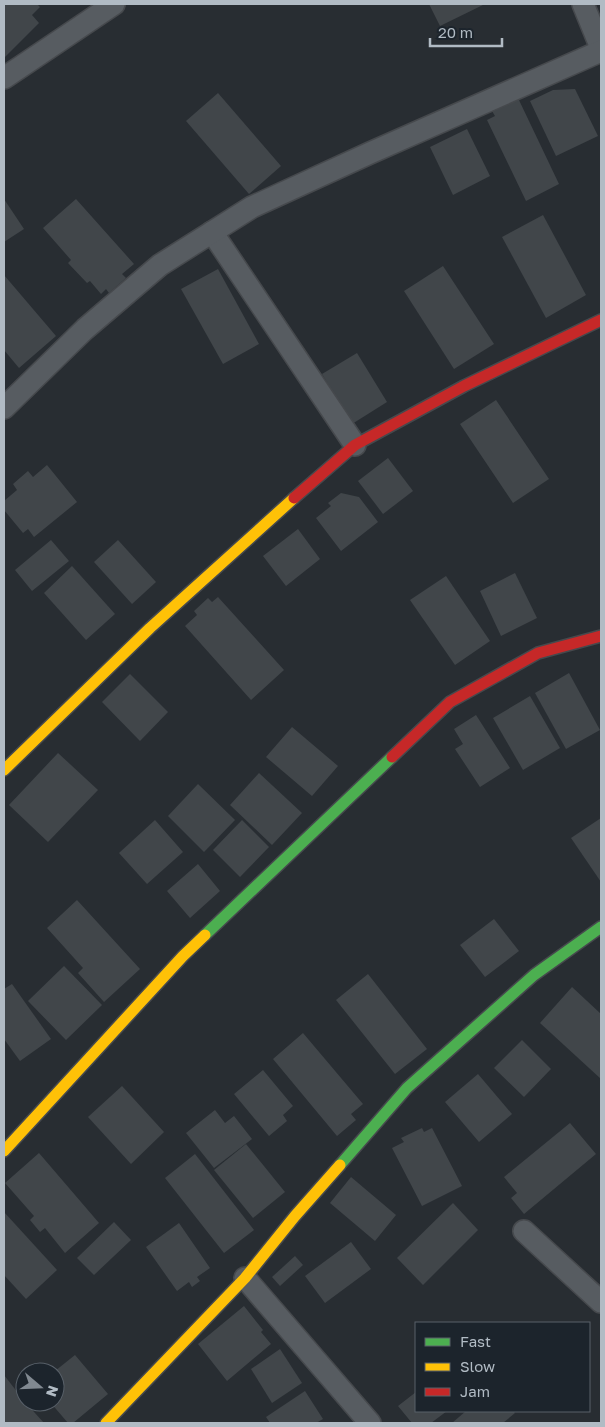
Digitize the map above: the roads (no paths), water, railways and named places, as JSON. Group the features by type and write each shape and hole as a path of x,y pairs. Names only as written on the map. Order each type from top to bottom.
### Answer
{"street":[{"path":"4,78 114,4"},
{"path":"4,408 85,329 160,264 252,207 601,50 582,4"},
{"path":"212,232 355,445"},
{"path":"4,770 150,628 268,520 355,445 464,386 601,320"},
{"path":"4,1151 184,956 450,702 538,653 601,636"},
{"path":"106,1423 245,1278 295,1216 407,1088 534,976 601,927"},
{"path":"524,1231 601,1302"},
{"path":"245,1278 370,1423"}]}
